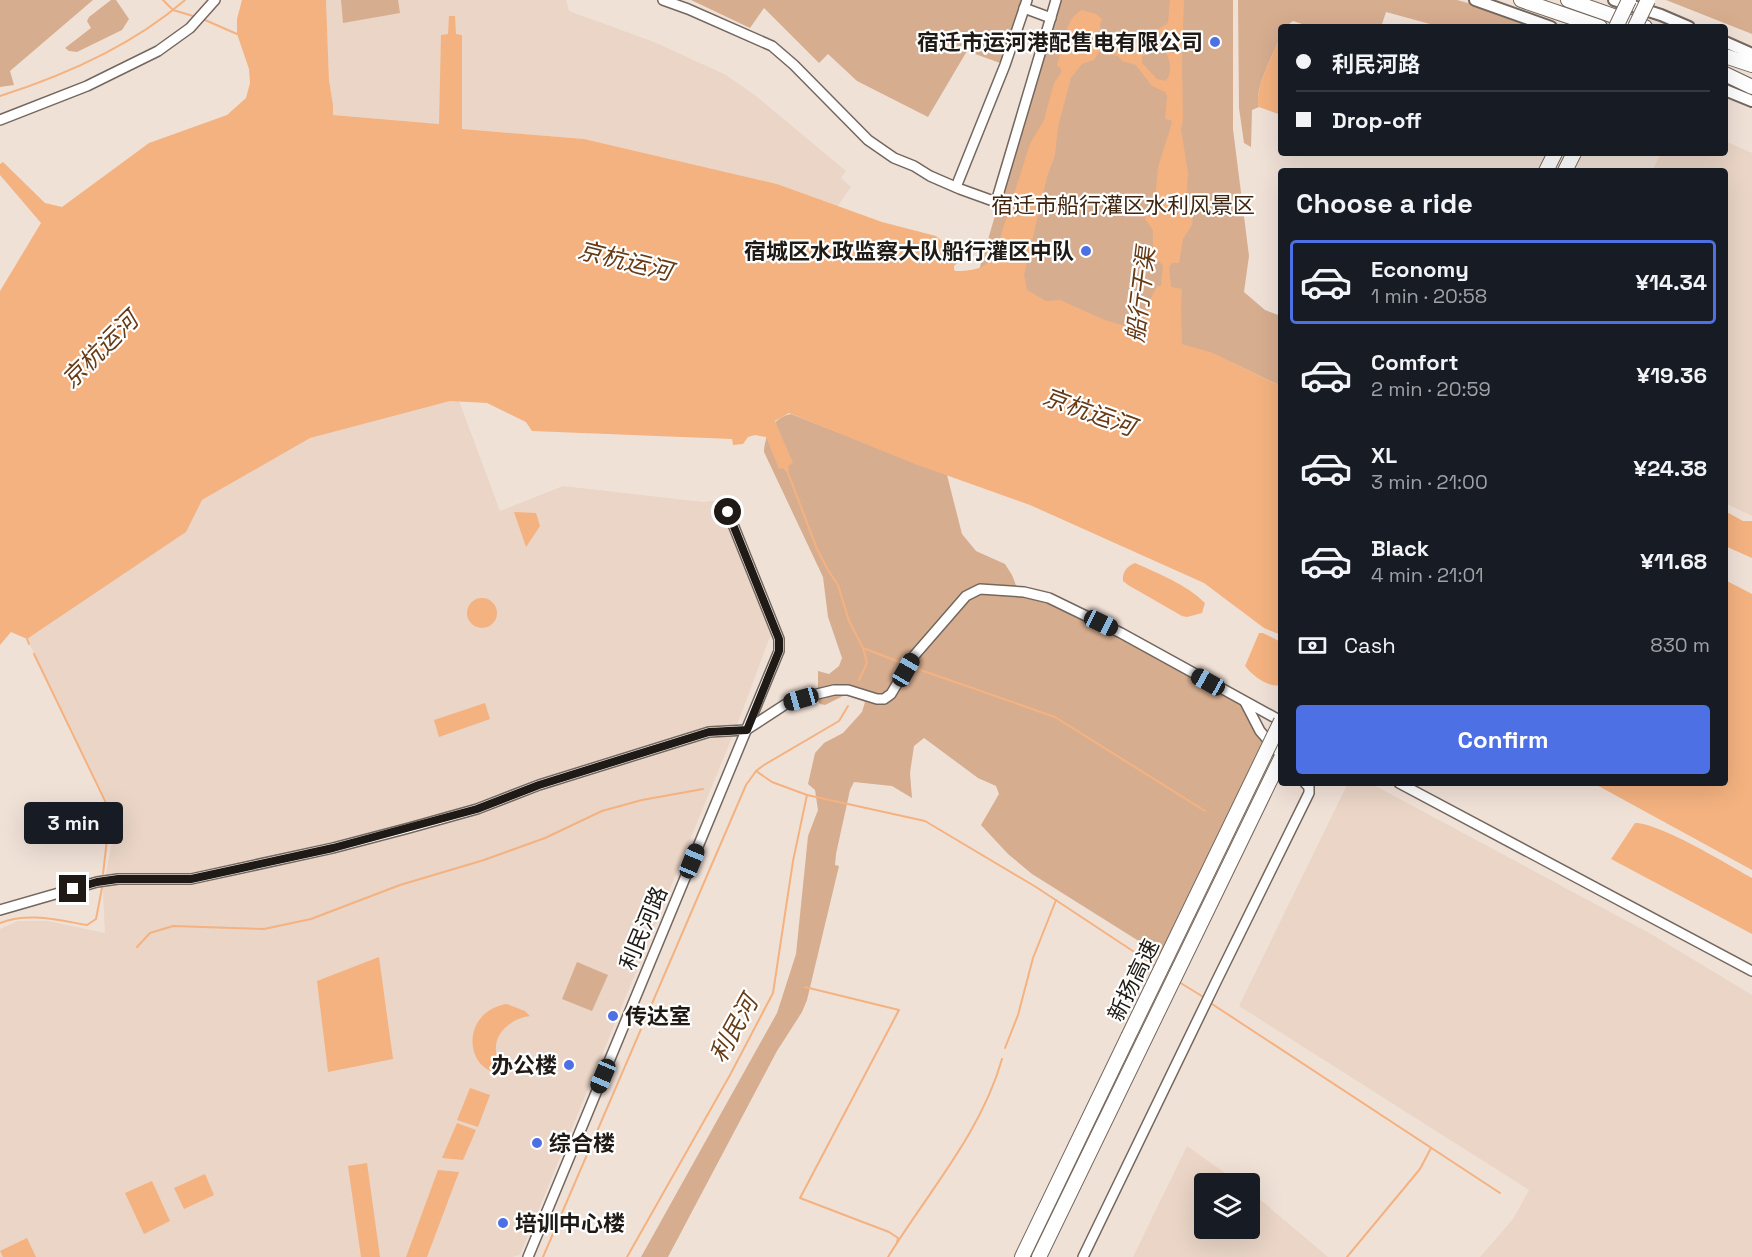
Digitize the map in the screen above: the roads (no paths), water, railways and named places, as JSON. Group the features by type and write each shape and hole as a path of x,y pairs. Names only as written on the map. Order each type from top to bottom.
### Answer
{"highway":[{"path":"1521,0 1591,24"},
{"path":"1568,0 1636,24 1648,0"},
{"path":"1617,24 1629,0"},
{"path":"1728,57 1752,65"},
{"path":"1728,75 1752,87"},
{"name":"新扬高速","path":"1022,1257 1278,727"},
{"name":"新扬高速","path":"1039,1257 1278,763"}],"main road":[{"path":"1475,0 1543,24"},
{"path":"1614,0 1682,24"},
{"path":"1728,43 1752,54"},
{"path":"1728,91 1752,101"}],"street":[{"path":"0,120 87,86 158,51 190,28 215,0"},
{"path":"663,0 772,46 788,59 868,140 900,162 996,202 1056,0"},
{"path":"956,187 1026,4 1051,18"},
{"name":"利民河路","path":"528,1257 779,651 779,639 728,512"},
{"path":"0,910 97,882 118,879 191,879 333,848 477,809 539,785 709,732 747,730 789,702 823,693 848,690 884,699 891,694 913,657 966,596 980,589 1024,592 1049,598 1121,633 1278,719"},
{"path":"1245,702 1260,731 1278,753"},
{"path":"1083,1257 1309,794 1308,786"},
{"path":"1405,786 1752,971"}],"water":[{"name":"京杭运河","path":"242,0 326,0 329,80 333,115 439,124 441,35 448,34 449,16 455,16 456,34 462,35 462,129 584,139 777,184 882,222 936,236 962,259 954,266 954,270 962,271 982,267 994,257 1030,144 1044,120 1054,83 1061,73 1057,65 1071,20 1082,10 1096,14 1102,19 1100,44 1127,49 1168,23 1170,0 1184,0 1181,129 1188,173 1186,205 1188,211 1193,214 1192,225 1183,239 1179,263 1172,263 1169,267 1171,287 1182,289 1182,344 1213,353 1278,385 1278,634 1264,628 1204,583 1030,505 915,464 789,413 775,421 793,463 788,466 789,475 783,468 779,469 766,437 755,435 748,437 743,444 733,445 732,439 532,431 526,422 487,403 450,401 310,438 202,500 186,532 27,639 11,632 0,645 0,291 41,223 0,175 0,164 3,162 45,203 62,207 149,143 227,115 246,98 250,83 249,69 237,34 237,19","holes":["1152,50 1165,52 1170,62 1166,81 1157,79 1142,63 1142,57","1099,52 1118,56 1122,61 1136,65 1152,86 1165,92 1167,96 1165,119 1171,120 1172,123 1158,167 1155,200 1145,211 1145,219 1153,230 1153,260 1159,261 1163,266 1161,286 1157,286 1149,302 1141,331 1105,320 1060,300 1046,301 1027,290 1024,275 1047,177 1055,155 1058,127 1071,78 1082,64 1094,60"]},
{"path":"1278,42 1278,114 1259,107 1259,91"},
{"path":"514,512 536,513 540,526 526,547"},
{"path":"1728,513 1743,521 1752,521 1752,558 1728,547"},
{"path":"1135,563 1172,580 1198,596 1205,603 1202,613 1182,616 1128,585 1123,581 1123,575 1127,568"},
{"path":"1728,582 1752,594 1752,870 1598,786 1728,786"},
{"path":"482,598 488,599 496,607 496,619 488,627 482,628 476,627 468,619 467,613 468,607 476,599"},
{"path":"1259,633 1278,640 1278,685 1271,685 1261,680 1245,666"},
{"path":"485,703 490,719 439,737 434,720"},
{"path":"1635,823 1676,837 1752,878 1752,934 1611,859"},
{"path":"379,957 393,1059 328,1072 317,981"},
{"path":"507,1004 525,1011 530,1016 511,1023 498,1038 496,1054 504,1074 490,1071 481,1064 472,1041 481,1018 492,1009"},
{"path":"470,1088 490,1095 478,1127 457,1120"},
{"path":"457,1123 476,1130 463,1160 442,1158"},
{"path":"367,1163 380,1257 361,1257 348,1166"},
{"path":"438,1170 459,1172 427,1257 406,1257"},
{"path":"205,1174 214,1195 184,1209 174,1188"},
{"path":"152,1181 170,1221 144,1234 125,1193"},
{"path":"27,1238 36,1257 3,1257 0,1251"}],"waterway":[{"path":"163,0 173,10 193,16"},
{"path":"0,96 74,69 121,45 185,0"},
{"path":"205,20 237,34"},
{"path":"788,473 817,549 838,585 849,621 863,648 867,663 859,680"},
{"path":"27,639 29,644"},
{"path":"863,648 902,663"},
{"path":"34,654 108,807 109,822 103,874"},
{"path":"915,668 1055,717 1205,811"},
{"path":"543,1257 746,785 756,771 764,765 839,721 848,706"},
{"path":"756,771 772,782 807,795 925,821 1036,887 1157,967"},
{"path":"137,947 150,933 173,926 264,929 311,919 400,885 484,860 545,838 602,811 642,800 703,789"},
{"name":"利民河","path":"627,1257 730,1075 773,993 793,861 807,795"},
{"path":"0,923 32,917 87,925 96,919 102,888"},
{"path":"1005,1048 1018,1015 1033,958 1056,900"},
{"path":"1179,982 1205,998"},
{"path":"805,987 899,1010 800,1198 889,1232 898,1238 897,1243"},
{"path":"1209,1002 1500,1193"},
{"path":"888,1257 967,1137 993,1086 1002,1059"},
{"path":"1347,1257 1420,1169 1431,1148"}],"place":[{"name":"宿迁市运河港配售电有限公司","path":"1215,42"},
{"name":"宿城区水政监察大队船行灌区中队","path":"1086,251"},
{"name":"传达室","path":"613,1016"},
{"name":"办公楼","path":"569,1065"},
{"name":"综合楼","path":"537,1143"},
{"name":"培训中心楼","path":"503,1223"}],"park label":[{"name":"宿迁市船行灌区水利风景区","path":"1123,205"}],"water label":[{"name":"船行干渠","path":"1141,295"}]}
